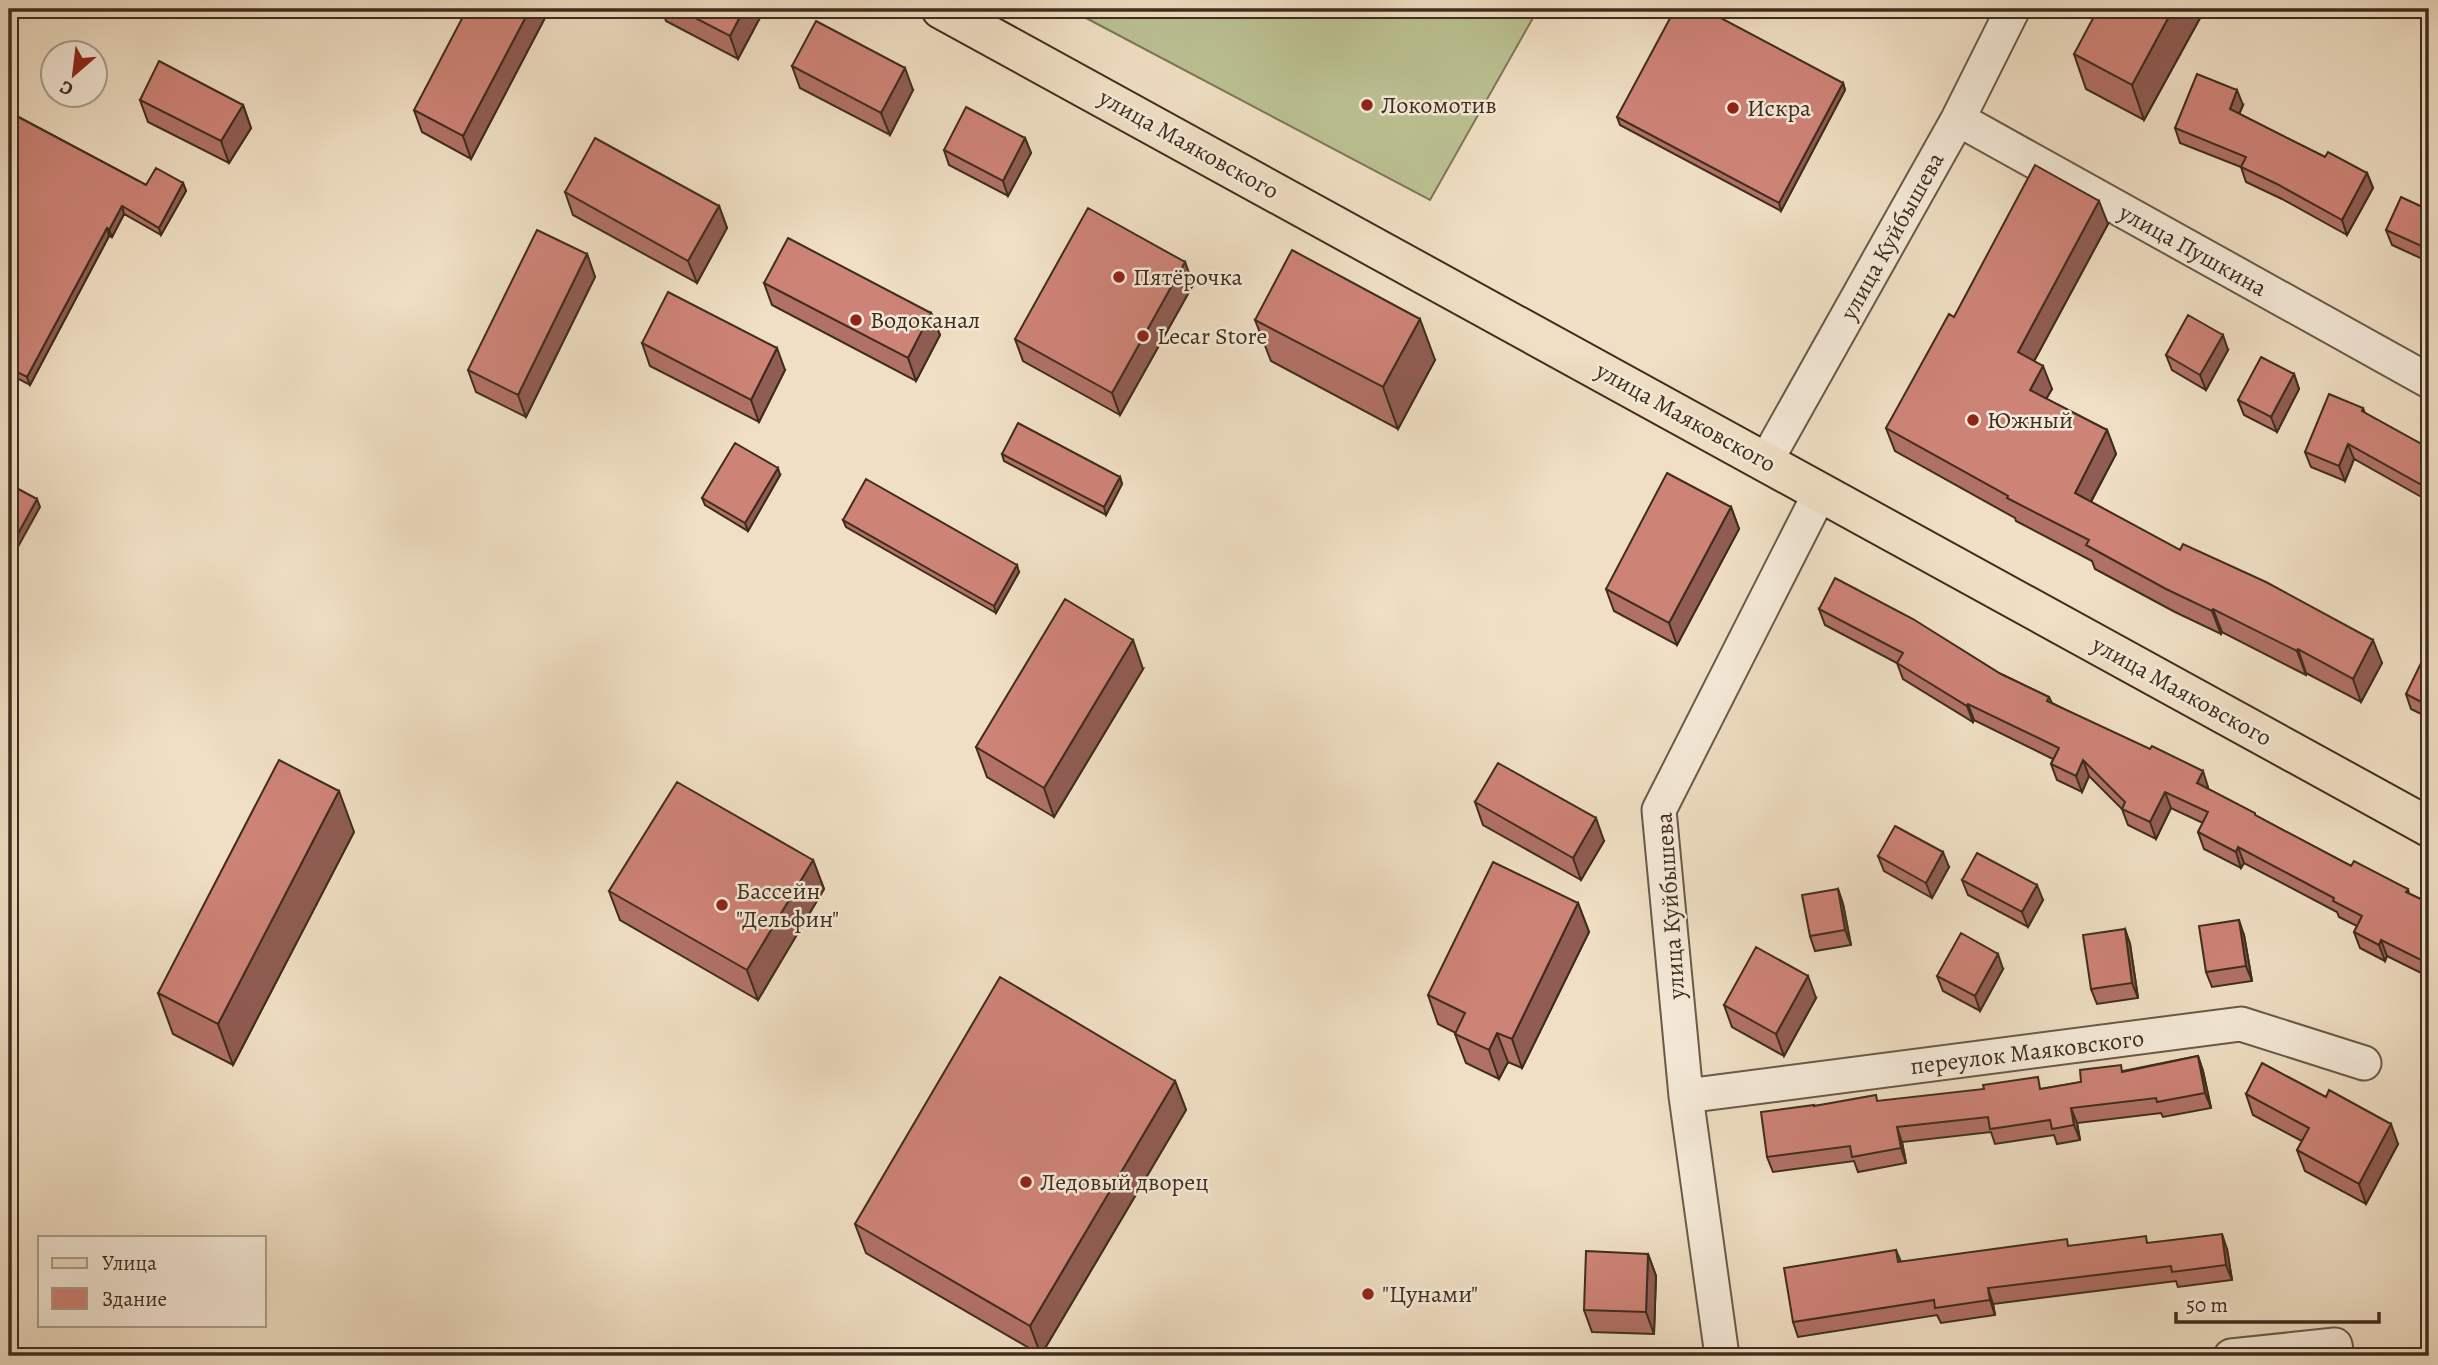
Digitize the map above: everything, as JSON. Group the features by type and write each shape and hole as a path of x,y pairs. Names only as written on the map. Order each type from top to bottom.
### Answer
{"main road":[{"name":"улица Маяковского","path":"941,9 2429,827"}],"street":[{"name":"улица Куйбышева","path":"1766,461 1958,119 2013,9"},
{"name":"улица Пушкина","path":"1958,119 2429,381"},
{"name":"улица Куйбышева","path":"1722,1356 1686,1097 1658,810 1821,491"},
{"name":"переулок Маяковского","path":"1686,1097 2241,1024 2364,1063"},
{"path":"2231,1356 2336,1351"}],"green space":[{"name":"Локомотив","path":"1069,9 1538,9 1430,200"}],"building":[{"path":"467,9 530,9 463,136 414,110"},
{"path":"678,9 744,9 730,36"},
{"name":"Искра","path":"1675,9 1704,9 1843,83 1779,203 1617,117"},
{"path":"2098,9 2173,9 2132,85 2074,54"},
{"path":"816,21 905,68 881,113 792,66"},
{"path":"159,61 243,105 221,141 140,100"},
{"path":"2197,74 2237,90 2230,109 2325,157 2328,152 2367,173 2342,220 2241,167 2246,157 2175,128"},
{"path":"966,107 1025,138 1003,181 944,150"},
{"path":"9,112 146,185 156,168 183,183 159,228 122,206 109,230 107,228 27,377 9,368"},
{"path":"595,138 719,206 688,261 565,192"},
{"path":"2035,165 2099,201 2018,352 2043,366 2030,390 2107,430 2075,493 2180,550 2183,544 2266,582 2373,640 2353,679 2298,649 2297,651 2166,589 2086,545 2089,540 2007,498 2008,496 1886,428 1949,314 1954,317"},
{"path":"2401,197 2429,210 2428,249 2386,230"},
{"path":"1088,208 1185,262 1112,393 1015,339"},
{"path":"537,230 587,254 518,395 468,370"},
{"name":"Водоканал","path":"788,238 931,313 908,358 764,283"},
{"path":"1292,250 1420,319 1383,387 1255,320"},
{"path":"668,292 777,348 751,400 642,343"},
{"path":"2188,315 2223,335 2200,375 2166,355"},
{"path":"2261,357 2294,374 2271,417 2238,400"},
{"path":"2329,394 2363,408 2362,411 2425,446 2423,450 2429,453 2429,489 2348,444 2339,466 2305,452"},
{"path":"1018,423 1120,477 1104,507 1002,454"},
{"path":"735,443 778,468 745,523 702,498"},
{"path":"1667,473 1731,507 1669,623 1606,589"},
{"path":"866,479 1017,565 994,606 843,520"},
{"path":"9,484 37,499 9,550"},
{"path":"2429,491 2429,505 2423,502"},
{"path":"1835,578 1913,619 2001,674 2049,697 2047,701 2203,771 2197,783 2255,815 2351,866 2354,861 2408,889 2406,892 2429,903 2429,964 2381,940 2379,945 2354,932 2362,916 2333,901 2334,898 2238,847 2236,852 2198,832 2208,812 2165,792 2150,822 2122,809 2125,802 2083,760 2076,776 2051,764 2059,748 1968,704 1967,706 1897,663 1903,653 1819,609"},
{"path":"1065,599 1133,640 1044,788 976,747"},
{"path":"2421,663 2429,667 2429,706 2406,694"},
{"path":"279,760 339,791 218,1024 158,993"},
{"path":"1498,763 1596,818 1573,858 1475,802"},
{"name":"Бассейн \"Дельфин\"","path":"677,782 813,860 747,970 609,891"},
{"path":"1895,826 1943,852 1926,883 1878,856"},
{"path":"1977,853 2037,885 2022,912 1962,880"},
{"path":"1493,862 1578,903 1512,1039 1497,1033 1489,1050 1455,1034 1465,1013 1428,995"},
{"path":"1838,889 1845,930 1810,936 1802,895"},
{"path":"2239,920 2246,966 2206,972 2199,926"},
{"path":"2125,929 2132,983 2091,989 2083,935"},
{"path":"1961,933 1998,954 1975,996 1937,976"},
{"path":"1756,947 1808,976 1776,1034 1724,1005"},
{"name":"Ледовый дворец","path":"1000,977 1175,1081 1030,1326 855,1224"},
{"path":"2198,1056 2205,1093 2157,1102 2156,1098 2071,1108 2074,1125 2052,1129 2050,1120 1990,1129 1988,1117 1897,1127 1901,1148 1852,1157 1850,1146 1767,1157 1761,1112 1876,1095 1877,1101 1984,1089 1983,1085 2038,1077 2040,1089 2081,1082 2080,1070 2121,1065 2122,1072"},
{"path":"2262,1063 2326,1097 2329,1090 2391,1124 2359,1184 2297,1150 2309,1128 2246,1094"},
{"path":"2222,1234 2226,1265 2172,1272 2171,1266 1988,1288 1990,1300 1935,1308 1934,1300 1793,1322 1784,1268 1896,1250 1898,1262 2067,1239 2068,1246 2146,1236 2147,1243"},
{"path":"1586,1251 1648,1254 1646,1312 1584,1310"},
{"path":"2429,1331 2429,1356 2417,1356"}],"place":[{"name":"Локомотив","path":"1367,105"},
{"name":"Искра","path":"1733,108"},
{"name":"Пятёрочка","path":"1119,277"},
{"name":"Водоканал","path":"856,320"},
{"name":"Lecar Store","path":"1143,336"},
{"name":"Южный","path":"1973,420"},
{"name":"Бассейн \"Дельфин\"","path":"722,905"},
{"name":"Ледовый дворец","path":"1026,1182"},
{"name":"\"Цунами\"","path":"1368,1294"}]}
